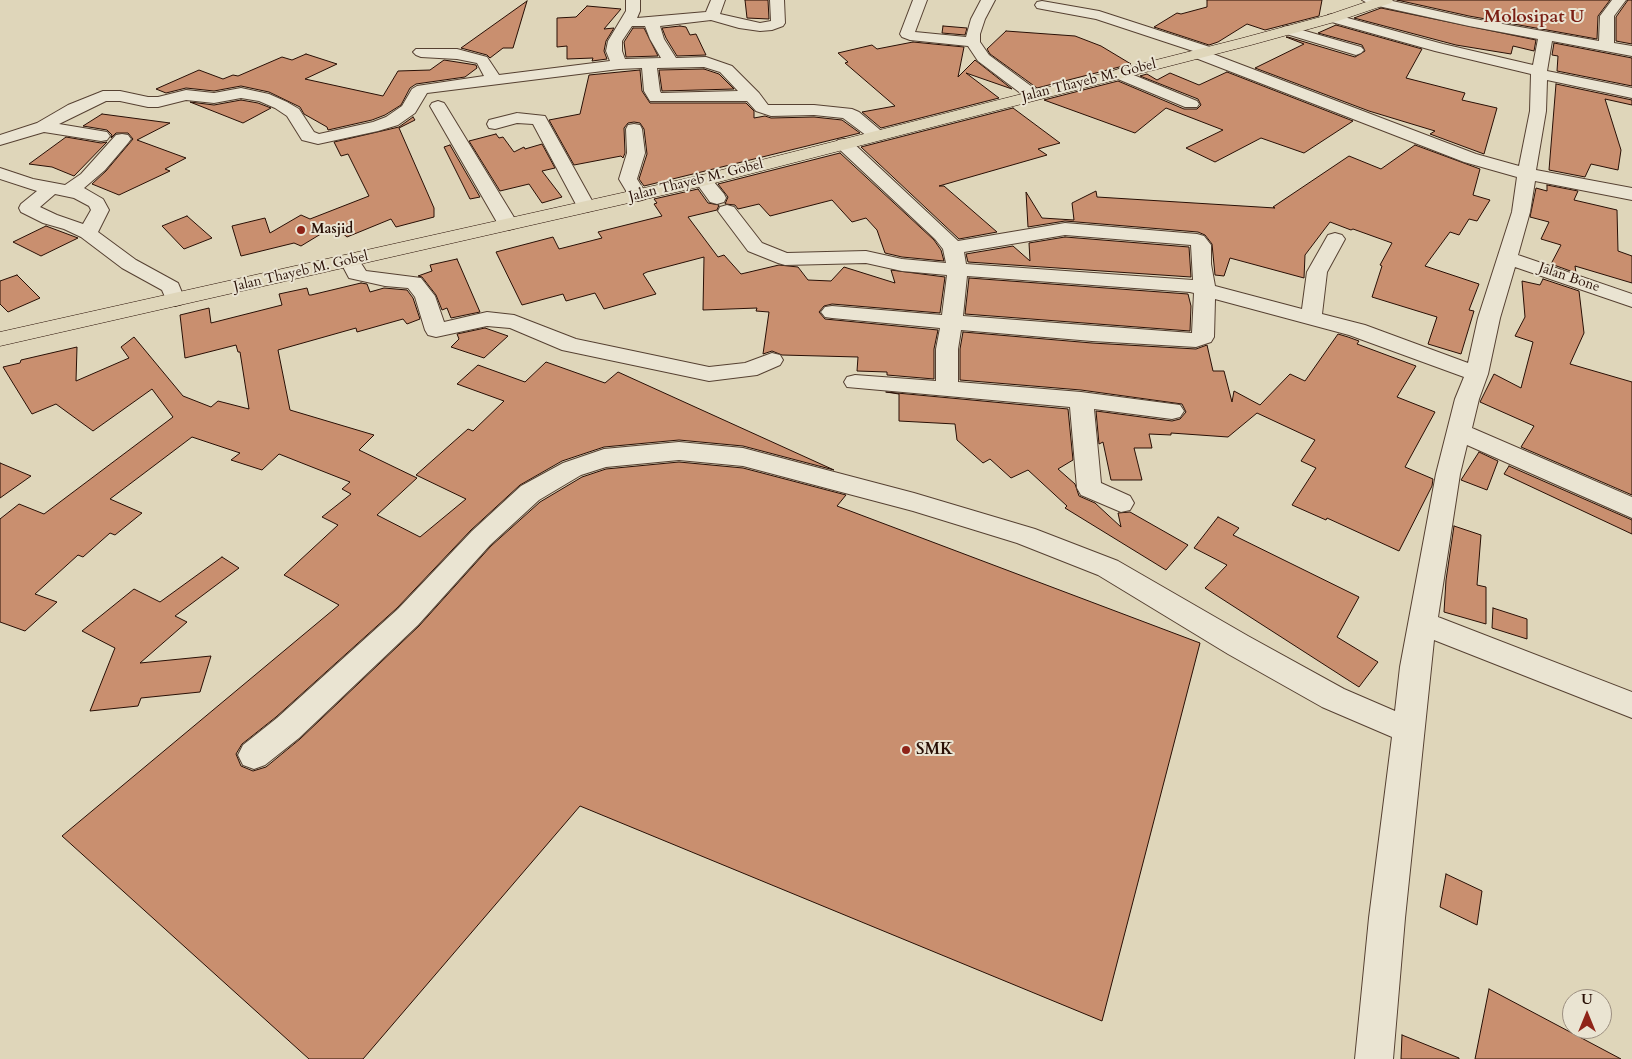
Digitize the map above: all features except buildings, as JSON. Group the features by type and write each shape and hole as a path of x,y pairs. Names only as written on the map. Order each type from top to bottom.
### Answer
{"main road":[{"name":"Jalan Thayeb M. Gobel","path":"0,339 703,180 1203,53 1333,18 1378,1"}],"street":[{"path":"619,64 614,51 616,41 633,11 633,0"},
{"path":"712,16 718,0"},
{"path":"627,22 651,22 712,16 752,27 772,26 778,23 779,19 777,0"},
{"path":"920,0 907,34 910,36 973,42"},
{"path":"988,0 978,19 973,34 973,42 983,58 1033,95"},
{"path":"1606,46 1607,16 1619,0"},
{"path":"1378,1 1469,22 1632,51"},
{"path":"1042,5 1099,15 1203,53 1470,158 1527,174 1632,194"},
{"path":"1333,18 1440,48 1632,93"},
{"path":"651,22 657,39 671,63"},
{"path":"1288,30 1356,50"},
{"path":"1374,1059 1386,918 1415,667 1448,474 1467,398 1477,374 1488,318 1522,212 1538,111 1539,72 1546,36"},
{"path":"421,52 457,54 482,60 486,64 493,80"},
{"path":"0,140 44,126 74,109 103,96 120,96 153,102 186,95 214,98 248,94 263,97 293,113 308,136 318,139 378,126 392,121 409,109 421,90 619,64 706,62 724,68 753,96 762,108 771,111 814,110 846,113 853,116 877,135"},
{"path":"650,64 652,91 656,98 753,96"},
{"path":"1118,74 1191,104"},
{"path":"438,106 508,224"},
{"path":"495,124 517,118 539,120 586,206"},
{"path":"44,126 101,136"},
{"path":"634,128 636,153 628,179 638,195"},
{"path":"122,140 87,178 60,189 28,208 50,219 71,225 88,233 129,264 171,287 175,300"},
{"path":"844,144 942,235 953,248 957,269 956,295 947,349 947,389"},
{"path":"0,173 29,184 80,193 96,203 100,210 88,233"},
{"path":"703,180 754,247 762,252 785,259 866,258 902,265 1179,284 1205,289 1357,330 1477,374"},
{"path":"832,312 1092,334 1196,340 1203,337 1205,289 1201,264 1201,245 1200,242 1194,239 1065,229 953,248"},
{"path":"1311,317 1313,293 1320,265 1336,239"},
{"name":"Jalan Bone","path":"1506,257 1632,301"},
{"path":"350,261 356,274 362,276 414,282 425,296 436,330 487,319 514,322 570,345 709,374 749,370 772,360"},
{"path":"855,382 1081,400 1172,411"},
{"path":"1081,400 1090,488 1121,502"},
{"path":"1459,432 1632,508"},
{"path":"254,754 288,728 408,617 481,538 530,493 572,469 604,458 679,451 742,457 914,502 1026,536 1108,568 1238,646 1333,698 1408,729"},
{"path":"1423,623 1632,705"}],"place":[{"name":"Masjid","path":"301,230"},
{"name":"SMK","path":"906,750"}],"district":[{"name":"Molosipat U","path":"1534,18"}]}
